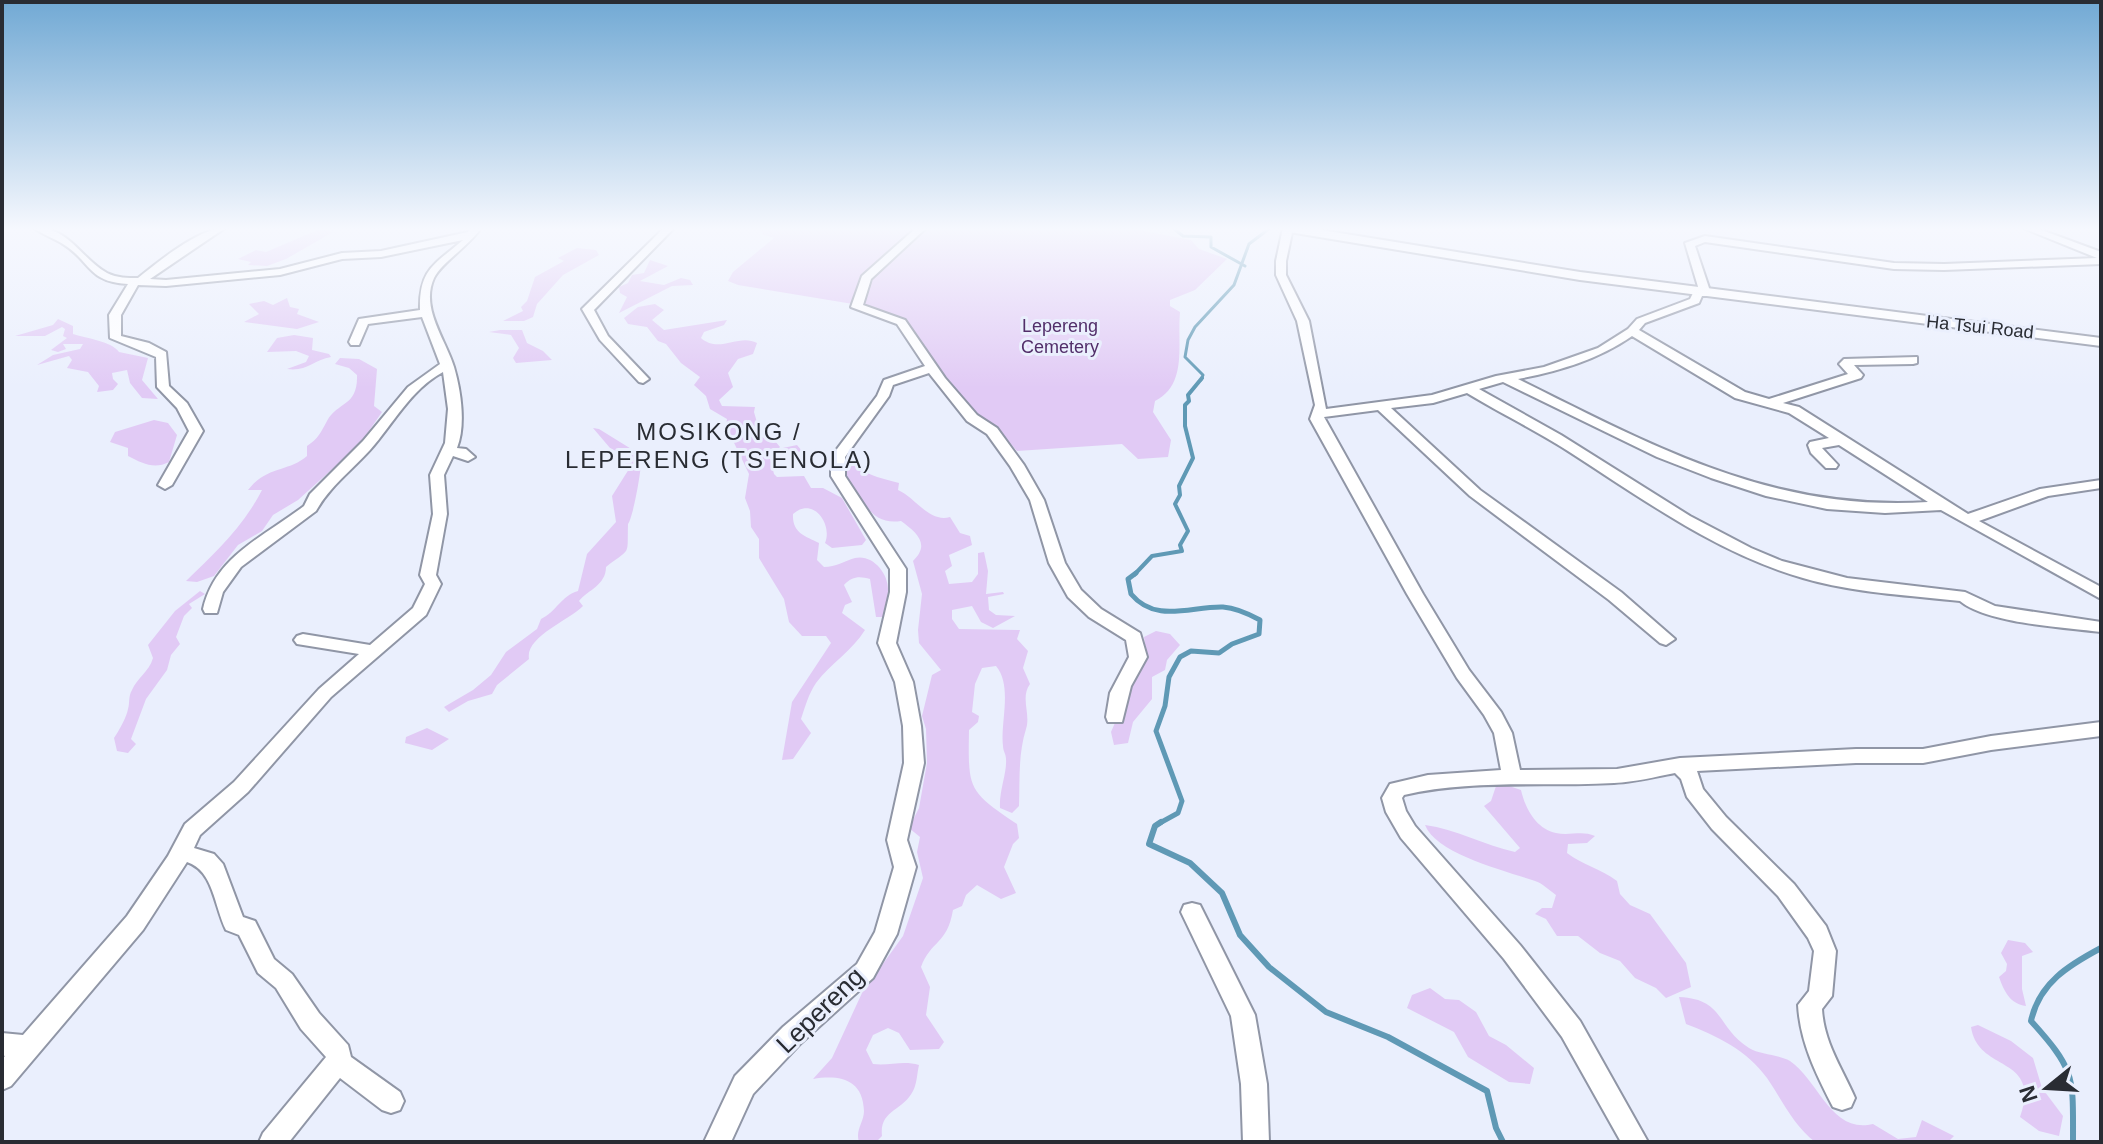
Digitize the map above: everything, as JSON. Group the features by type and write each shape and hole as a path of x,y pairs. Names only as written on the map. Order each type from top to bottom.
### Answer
{"street":[{"path":"131,281 175,281"},
{"path":"2,1078 106,960 144,910 192,830 241,787 307,711 420,611 429,595 433,584 428,575 440,514 437,475 452,443 455,409 446,366 426,313 427,281"},
{"path":"616,281 588,309 598,332 623,354 643,379"},
{"path":"865,281 857,307 901,322 932,368 972,418 992,431 1017,465 1037,500 1057,563 1074,593 1095,613 1134,637 1138,657 1122,685 1115,704 1115,717"},
{"path":"1284,281 1303,321 1321,405 1317,419 1324,435 1463,674 1492,712 1503,733 1512,777"},
{"name":"Ha Tsui Road","path":"1619,281 2101,342"},
{"path":"1319,414 1433,399 1505,378 1547,370 1602,351 1632,331 1641,321 1695,301 1702,293 1699,281"},
{"path":"138,282 115,311 112,328 116,338 145,346 162,355 163,387 182,406 196,431 165,485"},
{"path":"355,342 363,321 426,313"},
{"path":"1632,331 1740,395 1794,410 1967,520 2101,594"},
{"path":"1773,402 1857,375 1845,364 1848,362 1913,360"},
{"path":"211,609 212,593 229,571 311,508 315,497 367,445 414,387 428,373 446,366"},
{"name":"Lepereng","path":"717,1142 744,1085 792,1035 865,971 886,934 898,893 905,867 897,840 914,763 912,726 904,682 887,643 898,592 898,569 838,476 838,457 883,396 888,383 932,368"},
{"path":"1505,378 1630,441 1698,470 1787,498 1897,509 1944,505"},
{"path":"1468,388 1513,417 1549,433 1699,527 1784,567 1828,579 1965,597 1975,605 1992,611 2101,627"},
{"path":"1381,406 1475,493 1615,596 1666,639"},
{"path":"1831,465 1815,445 1843,440"},
{"path":"448,452 461,452 468,457"},
{"path":"1967,520 2031,496 2101,484"},
{"path":"303,640 374,651"},
{"path":"1635,1142 1571,1029 1512,952 1408,832 1392,798 1397,789 1428,782 1512,777 1617,776 1680,765 1856,756 1923,756 1991,743 2101,729"},
{"path":"1680,765 1690,777 1694,792 1719,823 1786,890 1818,933 1825,951 1820,996 1810,1005 1810,1027 1824,1064 1842,1098"},
{"path":"181,852 206,860 215,870 234,923 247,928 266,966 284,981 310,1021 339,1053 338,1062 272,1142"},
{"path":"1192,912 1243,1015 1254,1084 1256,1142"},
{"path":"2,1044 27,1047"},
{"path":"338,1062 391,1101"}],"green space":[{"path":"534,281 557,281 537,304 533,317 524,321 503,321 523,311 521,307 527,301"},
{"path":"642,281 664,285 673,281 691,281 693,285 672,286 619,313 627,297 620,293 619,287"},
{"name":"Lepereng Cemetery","path":"729,281 1204,281 1195,290 1170,300 1170,306 1180,312 1179,362 1172,384 1155,401 1153,412 1171,440 1168,457 1138,459 1122,444 1017,451 993,424 983,421 938,369 914,330 901,318 859,305"},
{"path":"287,298 290,307 299,309 297,314 319,322 297,329 244,322 259,314 249,304 264,301 273,305"},
{"path":"655,304 664,310 652,320 664,330 727,320 724,325 704,332 701,338 715,344 743,340 757,343 753,354 738,359 728,373 733,387 719,400 722,406 755,407 758,426 752,429 756,435 775,441 780,447 778,449 797,445 802,451 770,458 777,477 804,476 811,488 823,488 842,498 866,540 862,545 832,548 825,543 826,528 820,515 808,508 793,514 797,530 819,543 817,560 824,567 855,558 868,559 879,567 886,578 888,594 883,617 876,617 870,579 856,578 844,585 852,602 845,605 842,613 865,630 814,687 801,719 811,733 793,759 782,760 792,702 831,643 826,636 802,636 789,622 784,599 759,558 759,539 751,527 745,498 749,474 726,426 727,419 710,409 706,396 694,385 700,377 681,363 647,327 628,324 624,318 638,307"},
{"path":"58,319 73,326 73,334 104,343 119,352 148,358 142,380 158,399 142,398 130,383 127,370 112,373 118,384 113,390 97,392 99,386 88,372 67,368 72,360 69,356 37,365 53,355 80,349 83,344 63,344 66,349 58,352 51,350 67,338 63,336 65,329 62,327 45,336 15,336 53,325"},
{"path":"522,330 527,343 552,360 516,363 513,358 519,348 511,335 489,332"},
{"path":"294,335 313,338 312,350 331,357 300,369 287,369 306,362 309,356 296,351 267,352 277,338"},
{"path":"340,358 359,359 377,369 374,406 382,412 360,444 298,500 273,515 262,531 238,545 214,576 197,582 186,581 237,528 262,490 248,490 255,482 307,456 307,446 319,435 331,415 351,398 357,375 349,368 335,364"},
{"path":"154,420 168,423 177,435 169,462 158,465 143,463 128,456 128,448 110,442 115,432"},
{"path":"593,428 641,455 626,550 606,567 600,583 579,601 583,606 540,637 530,651 529,659 497,685 492,694 468,701 449,712 444,707 491,675 506,652 537,629 541,619 567,596 578,591 587,554 616,522 612,496 629,469 618,452 610,448"},
{"path":"847,452 853,454 865,471 899,483 898,490 922,508 935,516 950,517 960,533 970,536 972,545 949,555 952,566 945,571 949,584 972,582 978,574 978,553 984,552 988,571 986,594 1004,594 988,597 989,610 996,615 1015,616 993,628 981,622 972,606 952,610 952,619 959,629 1020,630 1017,639 1028,651 1023,668 1030,684 1026,695 1027,723 1021,758 1019,806 1012,813 1000,808 1006,765 1003,748 1005,694 996,666 982,668 975,684 972,712 979,716 978,722 969,730 969,765 974,787 989,804 1017,824 1019,838 1013,844 1004,867 1016,893 1001,899 977,885 966,895 962,906 953,910 947,930 925,958 921,967 930,987 926,1015 944,1042 939,1049 910,1050 899,1033 888,1028 873,1035 866,1050 873,1064 919,1065 913,1091 884,1121 882,1136 876,1142 859,1142 864,1111 863,1100 854,1085 840,1079 813,1079 832,1058 862,993 903,936 923,878 917,852 920,837 909,828 919,808 927,763 926,729 922,716 932,675 941,670 919,643 922,594 913,561 921,549 919,539 901,521 880,518 866,506 843,474"},
{"path":"200,591 205,594 189,604 192,608 184,616 176,637 180,644 171,655 167,670 146,699 131,739 136,744 128,753 117,751 114,738 126,716 131,693 153,658 148,645 175,611"},
{"path":"1156,631 1170,634 1180,645 1167,660 1165,670 1152,677 1152,699 1133,722 1128,743 1114,745 1111,732 1146,651 1144,637"},
{"path":"427,728 449,739 432,750 405,743 406,737"},
{"path":"1496,786 1521,790 1532,817 1549,831 1595,836 1587,843 1568,844 1567,853 1617,881 1620,894 1630,905 1650,914 1686,963 1691,987 1666,998 1656,988 1635,978 1620,961 1600,953 1578,936 1557,936 1546,919 1535,914 1542,908 1552,908 1556,895 1538,882 1457,853 1443,845 1425,825 1515,852 1520,848 1484,806 1491,801"},
{"path":"2008,940 2025,943 2033,952 2022,956 2022,989 2026,1006 2012,1000 1999,977 2006,971 2007,964 2001,953"},
{"path":"1430,988 1445,999 1459,1000 1476,1012 1489,1036 1506,1045 1534,1068 1530,1084 1509,1082 1468,1057 1454,1032 1407,1008 1412,995"},
{"path":"1679,997 1694,999 1713,1008 1738,1040 1749,1048 1790,1061 1836,1114 1846,1121 1859,1125 1873,1124 1898,1139 1916,1137 1922,1120 1954,1136 1948,1142 1815,1142 1795,1121 1767,1078 1750,1059 1720,1039 1686,1024"},
{"path":"1978,1025 2011,1041 2033,1058 2042,1088 2063,1116 2059,1136 2039,1131 2020,1117 2023,1083 2016,1073 1976,1042 1971,1027"}],"waterway":[{"path":"1202,378 1203,375 1185,357 1188,340 1195,327 1235,281"},
{"path":"1136,573 1152,556 1182,551 1180,545 1188,531 1175,504 1180,495 1179,486 1193,458 1185,426 1185,405 1189,401 1188,395 1202,378"},
{"path":"1136,573 1128,579 1131,594 1151,609 1174,611 1223,607 1260,620 1259,634 1232,644 1219,653 1191,651 1180,657 1169,677 1165,706 1156,731 1182,801 1178,813 1158,824"},
{"path":"1158,824 1149,844 1190,863 1222,893 1240,935 1269,967 1326,1012 1388,1037 1487,1091 1496,1128 1503,1142"},
{"path":"2073,1142 2073,1102 2069,1076 2057,1052 2031,1021 2048,986 2078,961 2101,948"}],"district":[{"name":"MOSIKONG / LEPERENG (TS'ENOLA)","path":"719,445"}]}
